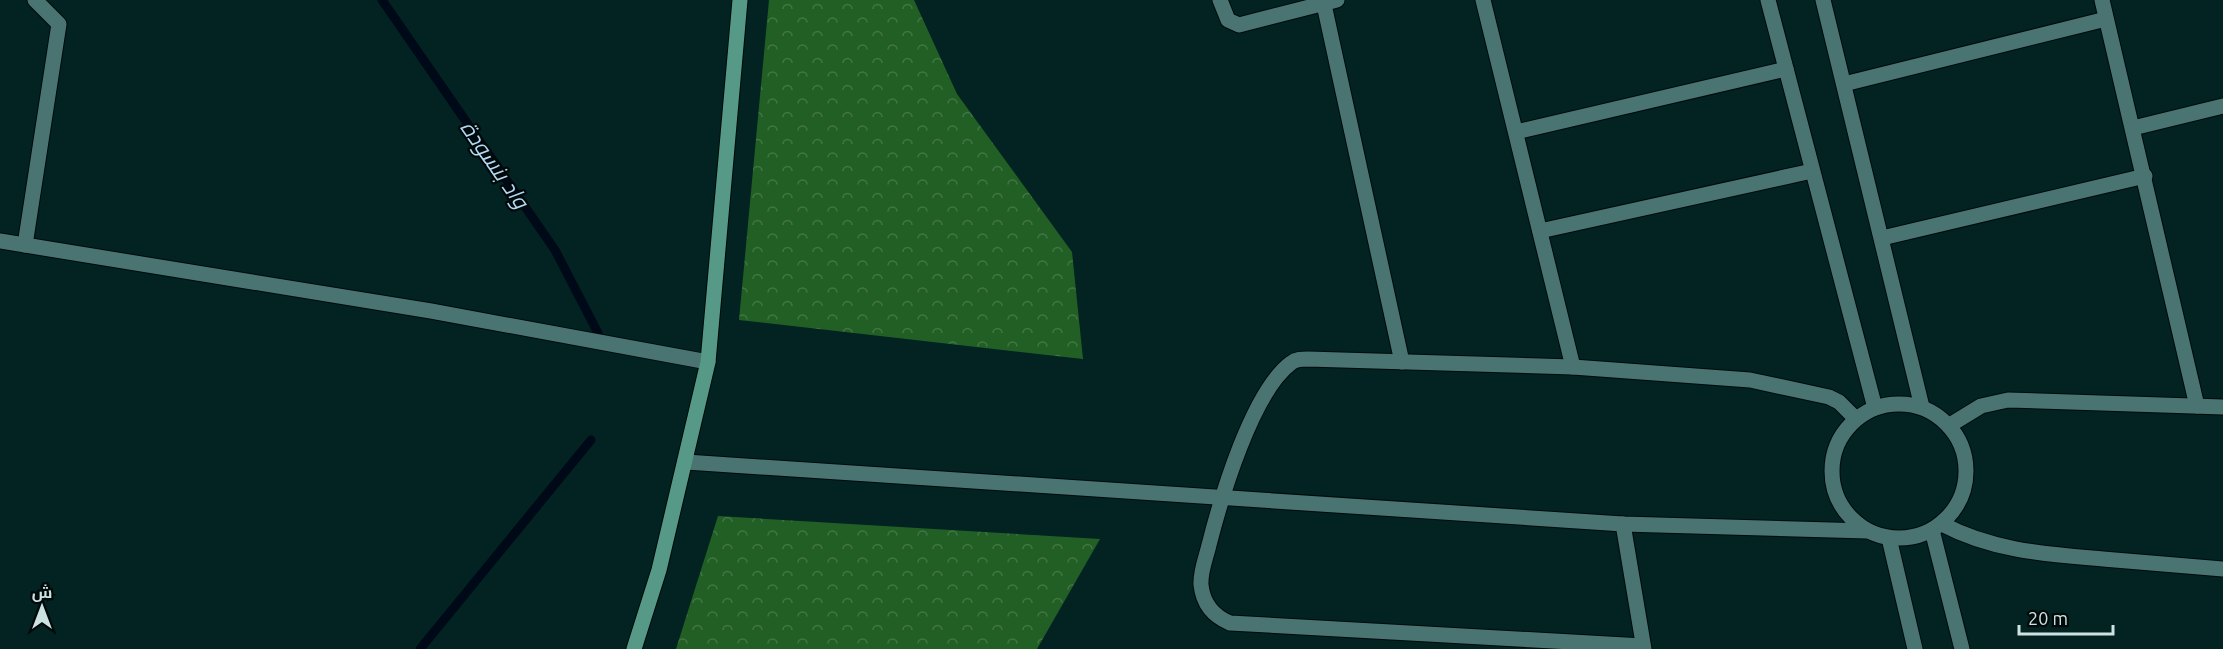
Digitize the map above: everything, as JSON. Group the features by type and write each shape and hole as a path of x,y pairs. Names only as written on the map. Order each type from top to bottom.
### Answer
{"main road":[{"path":"633,649 659,570 708,362 740,0"}],"street":[{"path":"25,245 59,24 35,0"},
{"path":"1220,0 1228,20 1239,26 1328,1 1402,362"},
{"path":"1483,0 1573,367"},
{"path":"1768,0 1875,408"},
{"path":"1823,0 1922,407"},
{"path":"2102,0 2197,406"},
{"path":"1844,84 2106,19"},
{"path":"1516,132 1786,69"},
{"path":"2133,128 2223,106"},
{"path":"1540,231 1812,171"},
{"path":"1882,238 2145,176"},
{"path":"0,241 431,311 708,362"},
{"path":"1623,524 1644,648 1230,623 1210,609 1201,584 1221,499 1254,414 1289,364 1302,359 1573,367 1777,384 1829,397 1839,402 1856,419"},
{"path":"1950,426 1981,406 2008,400 2223,407"},
{"path":"686,462 1623,524 1867,531 1889,538 1911,538 1937,527 1956,507 1965,487 1967,465 1962,444 1950,426 1922,407 1898,404 1875,408 1856,419 1841,435 1833,456 1832,478 1838,499 1850,518 1867,531"},
{"path":"1937,527 1985,543 2020,551 2223,569"},
{"path":"1937,527 1962,649"},
{"path":"1889,538 1915,649"}],"green space":[{"path":"769,0 914,0 957,94 1072,252 1083,359 739,320"},
{"path":"718,516 1100,539 1037,649 676,649"}],"waterway":[{"name":"واد بنسودة","path":"382,0 555,250 598,333"},
{"name":"واد بنسودة","path":"420,649 591,440"}]}
